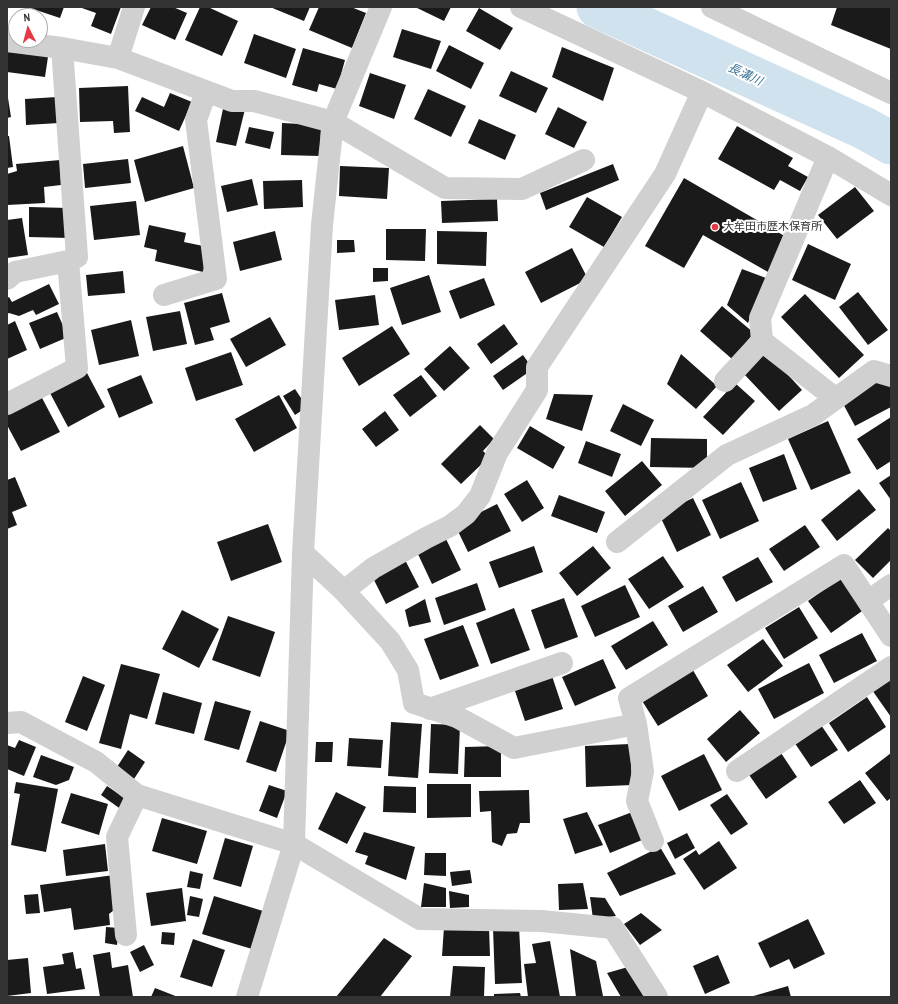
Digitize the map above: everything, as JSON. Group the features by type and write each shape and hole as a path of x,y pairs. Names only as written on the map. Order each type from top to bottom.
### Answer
{"street":[{"path":"118,58 134,7"},
{"path":"247,997 294,844 303,553 322,225 333,122 381,7"},
{"path":"521,7 702,92 828,156 891,195"},
{"path":"712,7 891,93"},
{"path":"7,41 62,48 118,58 232,102 254,102 333,122 445,188 522,189 584,160"},
{"path":"7,279 15,272 68,261 77,257 62,48"},
{"path":"164,295 216,279 196,120 206,92"},
{"path":"344,591 373,568 450,526 466,514 480,496 497,453 537,390 537,367 665,174 702,92"},
{"path":"828,156 760,318 762,340 835,398"},
{"path":"7,404 77,368 68,261"},
{"path":"725,381 762,340"},
{"path":"617,542 727,455 813,415 874,370 891,376"},
{"path":"303,553 344,591 390,641 408,670 414,703 457,718 514,748 636,724"},
{"path":"653,841 637,801 643,771 636,724 629,698 844,565 891,636"},
{"path":"868,601 891,585"},
{"path":"430,709 562,663"},
{"path":"738,771 891,667"},
{"path":"7,723 21,722 96,762 137,795 294,844 420,919 542,921 613,928 657,997"},
{"path":"126,935 118,837 137,795"}],"building":[{"path":"27,7 64,7 60,18 48,14 48,8"},
{"path":"79,7 121,7 111,34 91,26 96,13"},
{"path":"151,7 173,7 187,13 175,40 142,25"},
{"path":"200,7 208,7 238,21 222,56 185,40"},
{"path":"270,7 310,7 304,21"},
{"path":"319,7 351,7 366,13 352,48 309,30"},
{"path":"415,7 451,7 444,21"},
{"path":"837,7 891,7 891,49 831,25"},
{"path":"479,8 513,28 500,50 466,31"},
{"path":"402,29 441,41 431,69 393,57"},
{"path":"254,34 296,49 286,78 244,63"},
{"path":"449,45 484,63 471,89 436,71"},
{"path":"562,47 614,68 603,101 552,77"},
{"path":"9,48 33,48 49,50 45,77 7,72"},
{"path":"303,48 345,60 337,89 319,84 317,92 292,85"},
{"path":"511,71 548,88 536,113 499,96"},
{"path":"370,73 406,85 394,119 359,106"},
{"path":"128,86 130,132 114,133 113,121 80,122 79,88"},
{"path":"428,89 466,106 451,137 414,119"},
{"path":"170,93 192,102 179,131 135,111 142,97 164,107"},
{"path":"57,97 59,123 26,125 25,99"},
{"path":"7,98 11,117 7,118"},
{"path":"224,104 245,109 236,146 216,142"},
{"path":"558,107 587,122 574,148 545,134"},
{"path":"479,119 516,135 505,160 468,143"},
{"path":"282,123 321,125 320,156 281,155"},
{"path":"737,126 793,158 788,166 808,177 800,191 780,180 774,190 718,159"},
{"path":"249,127 274,132 270,149 245,143"},
{"path":"7,136 9,136 13,167 7,168"},
{"path":"183,146 194,188 145,202 134,160"},
{"path":"128,159 131,183 85,188 83,164"},
{"path":"60,160 61,185 44,187 45,203 7,205 7,174 17,171 16,164"},
{"path":"613,164 619,180 546,210 540,193"},
{"path":"340,166 389,168 387,199 339,196"},
{"path":"684,178 788,238 768,272 703,235 684,268 645,246"},
{"path":"252,179 258,205 227,212 221,186"},
{"path":"302,180 303,207 264,209 263,181"},
{"path":"855,187 874,211 837,239 818,215"},
{"path":"587,197 622,217 604,247 569,227"},
{"path":"497,199 498,221 442,223 441,201"},
{"path":"136,201 140,235 94,240 90,206"},
{"path":"29,207 69,208 69,238 29,237"},
{"path":"22,218 28,255 7,258 7,220"},
{"path":"149,225 186,233 184,242 208,247 203,272 155,261 157,250 144,247"},
{"path":"386,229 426,229 425,261 386,260"},
{"path":"275,231 282,260 240,271 233,242"},
{"path":"437,231 487,232 486,266 437,264"},
{"path":"337,240 354,240 355,252 337,253"},
{"path":"808,244 851,264 835,300 792,280"},
{"path":"572,248 588,279 541,303 525,272"},
{"path":"373,268 388,268 388,281 373,282"},
{"path":"742,269 766,278 748,323 727,305"},
{"path":"123,271 125,293 88,296 86,275"},
{"path":"429,275 441,312 402,325 390,288"},
{"path":"484,278 495,305 460,319 449,291"},
{"path":"49,284 59,304 36,315 33,310 19,316 9,313 7,314 7,298 9,297 12,302"},
{"path":"858,292 888,330 868,345 839,307"},
{"path":"222,293 230,322 210,328 214,340 195,345 184,303"},
{"path":"805,294 864,355 839,378 781,317"},
{"path":"375,295 379,325 339,330 335,300"},
{"path":"722,306 754,333 732,359 700,331"},
{"path":"180,311 187,344 153,351 146,317"},
{"path":"57,312 68,337 40,349 29,323"},
{"path":"270,317 286,345 246,367 230,339"},
{"path":"131,320 139,356 99,365 91,330"},
{"path":"15,321 27,350 7,359 7,325"},
{"path":"504,324 518,344 491,364 477,344"},
{"path":"392,326 410,354 359,386 342,358"},
{"path":"450,346 470,368 444,391 424,369"},
{"path":"766,351 802,390 779,411 743,373"},
{"path":"231,352 243,385 196,401 185,368"},
{"path":"681,354 717,386 696,409 667,384"},
{"path":"523,355 533,369 503,390 493,376"},
{"path":"87,373 105,407 68,427 50,393"},
{"path":"141,375 153,403 119,418 107,389"},
{"path":"421,375 437,396 410,417 393,395"},
{"path":"884,377 891,389 891,407 855,426 841,400"},
{"path":"735,383 755,401 723,435 703,417"},
{"path":"295,389 307,407 295,415 283,396"},
{"path":"554,394 593,395 582,431 546,419"},
{"path":"279,395 297,428 254,452 235,419"},
{"path":"41,396 60,432 21,451 7,425 7,414"},
{"path":"623,404 654,420 641,446 610,431"},
{"path":"385,411 399,430 376,447 362,429"},
{"path":"891,417 891,461 877,470 857,439"},
{"path":"828,421 851,473 811,490 788,439"},
{"path":"480,425 494,439 483,451 489,457 461,484 441,464"},
{"path":"530,426 565,447 553,469 517,448"},
{"path":"651,438 707,439 707,468 650,467"},
{"path":"586,441 621,454 612,477 578,463"},
{"path":"784,454 797,489 763,502 749,468"},
{"path":"642,461 662,485 625,516 605,491"},
{"path":"891,475 891,500 879,483"},
{"path":"15,477 27,506 12,512 17,525 7,529 7,480"},
{"path":"527,480 544,508 522,522 504,494"},
{"path":"741,482 759,521 720,539 702,500"},
{"path":"859,489 876,510 837,541 821,520"},
{"path":"559,495 605,512 597,533 551,516"},
{"path":"693,498 711,535 677,552 659,514"},
{"path":"497,504 511,531 468,552 455,525"},
{"path":"268,524 282,562 231,581 217,542"},
{"path":"805,525 820,547 784,571 769,549"},
{"path":"888,528 891,531 891,560 873,578 855,560"},
{"path":"446,539 461,570 432,584 417,552"},
{"path":"534,546 543,572 499,588 489,562"},
{"path":"593,546 611,568 577,596 559,573"},
{"path":"663,556 684,587 649,609 628,579"},
{"path":"758,557 773,582 736,602 722,577"},
{"path":"404,558 419,587 386,604 371,574"},
{"path":"842,577 865,609 831,633 808,601"},
{"path":"477,583 486,610 444,625 435,598"},
{"path":"625,585 640,617 595,637 581,606"},
{"path":"703,586 718,612 683,632 668,606"},
{"path":"564,598 578,637 545,649 531,610"},
{"path":"425,599 431,622 409,627 405,610"},
{"path":"799,607 818,638 784,659 765,628"},
{"path":"514,608 530,650 491,664 476,623"},
{"path":"182,610 219,629 199,668 162,649"},
{"path":"228,616 275,632 260,677 212,660"},
{"path":"653,621 668,645 626,670 611,646"},
{"path":"463,625 479,666 440,680 424,639"},
{"path":"862,633 877,661 834,683 819,655"},
{"path":"763,639 783,666 748,692 727,665"},
{"path":"603,659 616,688 575,706 562,677"},
{"path":"809,663 824,693 774,719 758,689"},
{"path":"121,664 160,674 147,719 130,714 121,749 99,743"},
{"path":"690,665 708,696 658,726 639,696"},
{"path":"83,676 105,685 87,731 65,722"},
{"path":"552,676 563,709 525,721 514,688"},
{"path":"891,677 891,717 872,690"},
{"path":"163,692 202,703 194,734 155,724"},
{"path":"867,697 886,727 848,752 829,723"},
{"path":"215,701 251,711 239,750 204,740"},
{"path":"740,710 760,733 726,762 707,739"},
{"path":"260,721 290,731 276,772 246,762"},
{"path":"391,722 422,724 418,778 388,776"},
{"path":"431,724 460,725 458,774 429,773"},
{"path":"821,725 838,750 811,767 794,742"},
{"path":"349,738 383,740 381,768 347,766"},
{"path":"19,740 36,747 24,776 7,769 7,745 15,748"},
{"path":"316,742 333,742 332,762 315,762"},
{"path":"630,744 632,785 586,787 585,746"},
{"path":"501,746 501,777 464,777 465,747"},
{"path":"128,750 145,762 134,779 117,767"},
{"path":"779,750 797,777 766,799 747,772"},
{"path":"891,753 891,798 887,801 865,773"},
{"path":"704,754 722,790 679,811 661,776"},
{"path":"41,755 74,767 69,780 56,785 33,777"},
{"path":"860,780 876,803 844,824 828,802"},
{"path":"16,782 58,789 46,852 11,845 20,794 14,793"},
{"path":"427,784 471,784 471,817 427,818"},
{"path":"269,785 287,791 277,818 259,811"},
{"path":"107,786 129,801 122,810 101,795"},
{"path":"384,786 416,787 416,813 383,812"},
{"path":"529,790 530,823 520,823 517,833 507,834 502,846 492,842 491,811 480,812 479,791"},
{"path":"336,792 366,807 347,844 318,829"},
{"path":"71,793 108,804 99,835 61,823"},
{"path":"727,794 748,824 731,835 710,805"},
{"path":"635,811 647,838 610,853 598,825"},
{"path":"587,812 603,845 575,854 563,819"},
{"path":"162,818 207,831 197,864 152,851"},
{"path":"364,832 415,847 406,880 365,864 368,856 355,852"},
{"path":"687,833 695,848 675,859 667,843"},
{"path":"225,838 253,846 241,887 213,879"},
{"path":"719,841 737,868 704,890 683,859 696,850 699,855"},
{"path":"105,844 108,871 66,876 63,850"},
{"path":"660,847 676,874 620,896 607,873"},
{"path":"425,853 446,853 446,876 424,875"},
{"path":"470,870 472,883 452,886 450,872"},
{"path":"190,871 203,874 200,889 187,887"},
{"path":"114,875 118,907 109,914 110,925 74,930 71,908 44,912 40,885"},
{"path":"424,883 446,888 446,907 421,907"},
{"path":"583,883 588,909 559,910 558,884"},
{"path":"182,888 186,921 151,926 146,893"},
{"path":"449,891 469,895 469,907 450,908"},
{"path":"38,894 40,913 26,914 24,895"},
{"path":"190,896 203,899 199,917 187,915"},
{"path":"214,896 263,911 252,949 202,934"},
{"path":"590,897 605,898 616,916 593,919"},
{"path":"641,913 662,930 640,945 624,924"},
{"path":"808,919 825,954 794,969 789,959 770,968 758,943"},
{"path":"106,927 119,928 117,945 105,943"},
{"path":"444,927 489,927 490,956 442,956"},
{"path":"519,927 522,983 495,984 493,928"},
{"path":"162,932 175,933 174,945 161,944"},
{"path":"384,938 412,956 380,997 336,997"},
{"path":"193,939 225,950 212,987 180,977"},
{"path":"550,941 560,997 528,997 524,964 536,963 532,944"},
{"path":"144,945 154,965 140,972 130,952"},
{"path":"570,949 596,961 603,996 576,997"},
{"path":"73,952 76,969 81,968 85,989 47,994 43,967 64,964 62,954"},
{"path":"110,952 112,968 128,965 133,997 100,997 93,955"},
{"path":"718,955 730,983 705,994 693,966"},
{"path":"28,958 31,993 7,996 7,960"},
{"path":"453,966 485,967 484,997 450,997"},
{"path":"628,967 646,997 621,997 607,973"},
{"path":"788,986 791,997 750,997"},
{"path":"155,988 178,997 151,997"},
{"path":"520,993 521,997 494,997 494,994"}],"waterway":[{"name":"長溝川","path":"598,7 864,128 891,143"}],"place":[{"name":"大牟田市歴木保育所","path":"715,227"}]}
